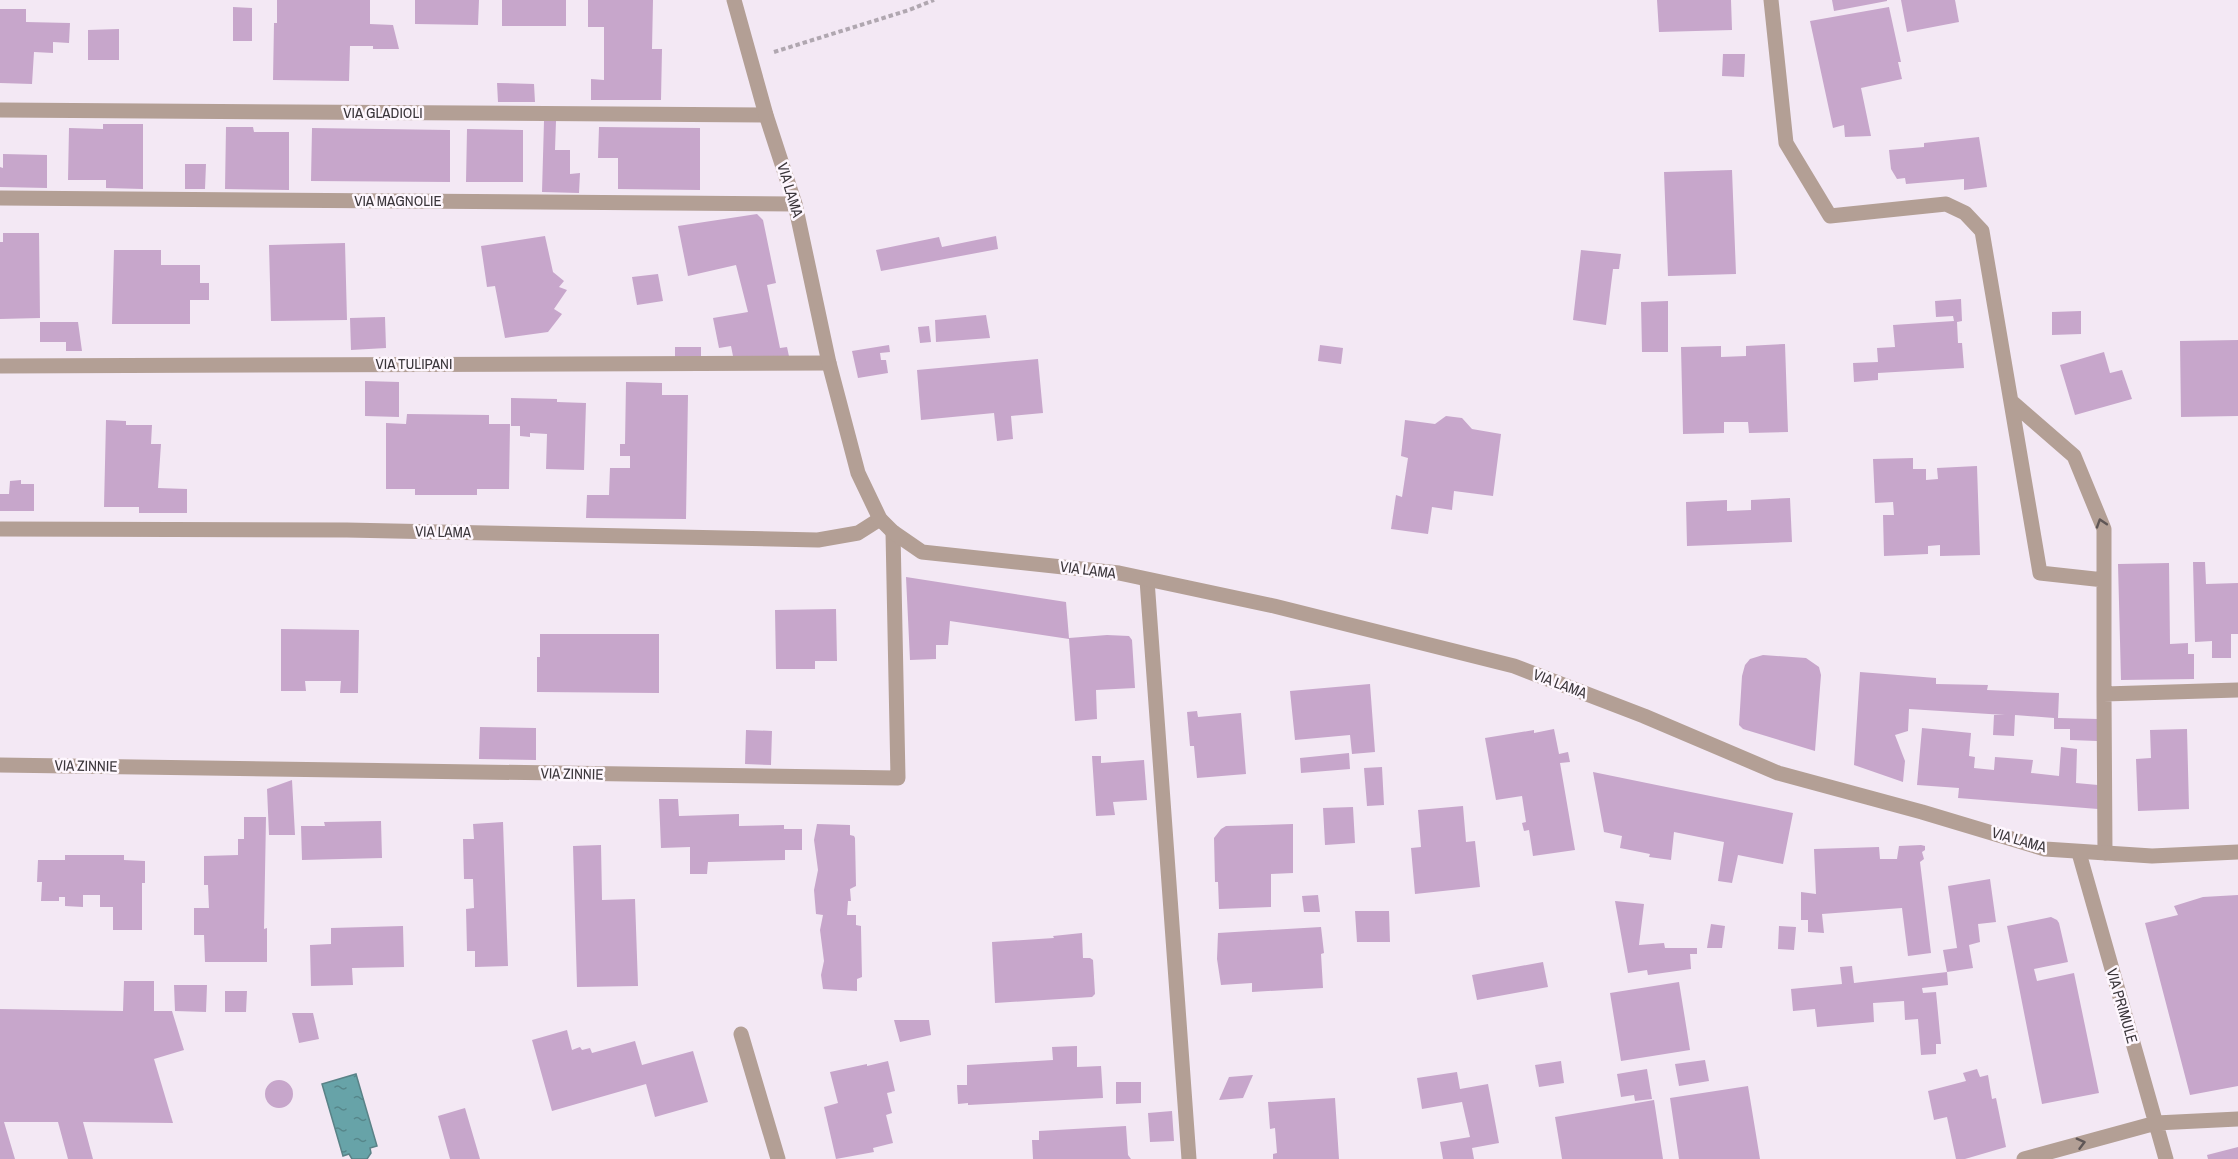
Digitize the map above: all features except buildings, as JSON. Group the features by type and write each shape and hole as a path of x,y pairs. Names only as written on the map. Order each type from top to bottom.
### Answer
{"street":[{"name":"VIA LAMA","path":"734,0 766,115 795,204 829,363 858,473 880,519 893,532 922,552 1119,573 1274,606 1514,666 1644,716 1778,773 1922,812 2045,849 2152,856 2238,852"},
{"path":"1771,0 1786,143 1830,216 1947,204 1965,213 1982,231 2013,403 2040,573 2104,580"},
{"name":"VIA GLADIOLI","path":"0,110 766,115"},
{"name":"VIA MAGNOLIE","path":"0,198 795,204"},
{"name":"VIA TULIPANI","path":"0,366 829,363"},
{"path":"2013,403 2074,456 2104,529 2105,853"},
{"name":"VIA LAMA","path":"0,529 358,531 818,540 858,533 880,519"},
{"name":"VIA ZINNIE","path":"0,765 898,778 893,532"},
{"path":"1147,579 1189,1159"},
{"path":"2104,694 2238,690"},
{"name":"VIA PRIMULE","path":"2079,853 2166,1159"},
{"path":"741,1034 778,1159"},
{"path":"2024,1159 2156,1123 2238,1119"}],"path":[{"path":"750,60 934,0"}],"water":[{"path":"356,1074 377,1146 370,1148 371,1153 367,1159 352,1159 349,1154 343,1156 322,1084"}]}
